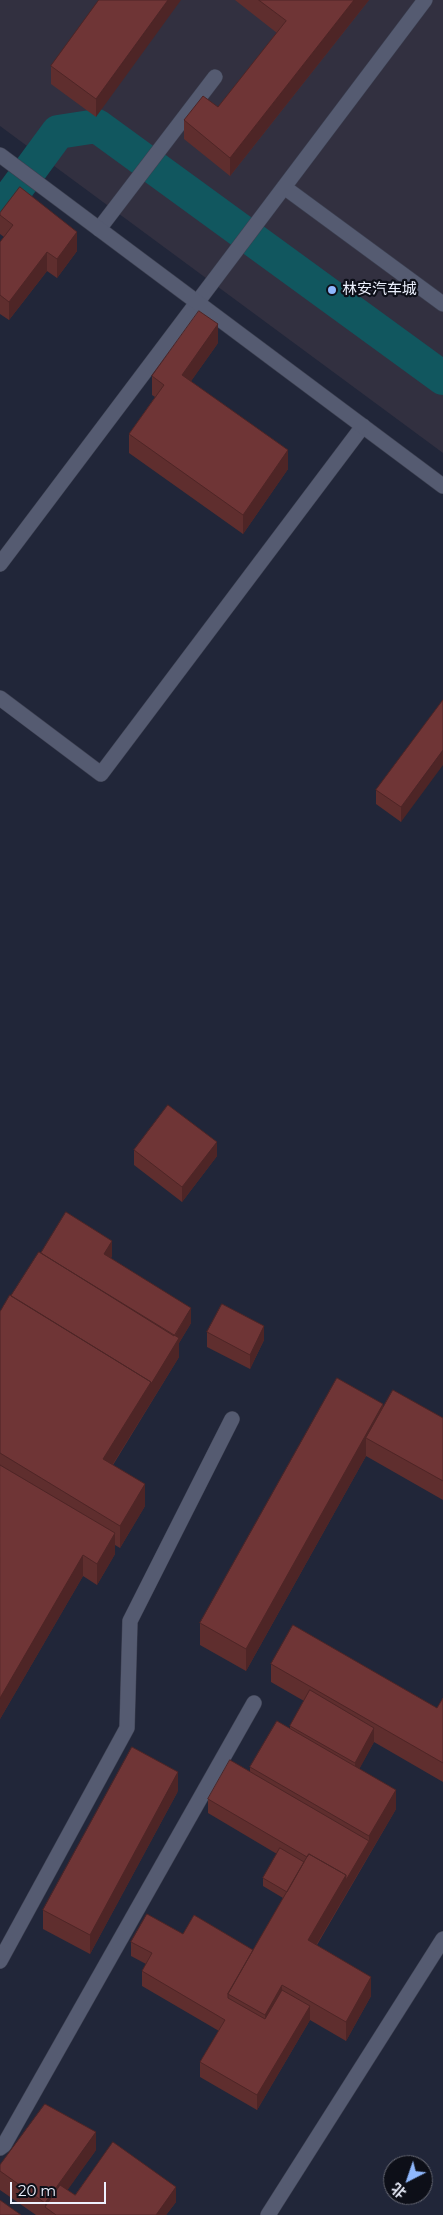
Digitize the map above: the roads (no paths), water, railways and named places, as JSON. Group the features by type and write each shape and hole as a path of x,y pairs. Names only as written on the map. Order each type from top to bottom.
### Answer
{"street":[{"path":"0,564 425,0"},
{"path":"99,229 215,77"},
{"path":"0,155 443,486"},
{"path":"284,187 443,304"},
{"path":"0,698 101,774 363,426"},
{"path":"0,1961 127,1728 130,1621 232,1419"},
{"path":"0,2148 9,2136 254,1703"},
{"path":"268,2215 443,1939"}],"waterway":[{"path":"0,211 58,132 97,126 443,378"}],"place":[{"name":"林安汽车城","path":"332,290"}]}
